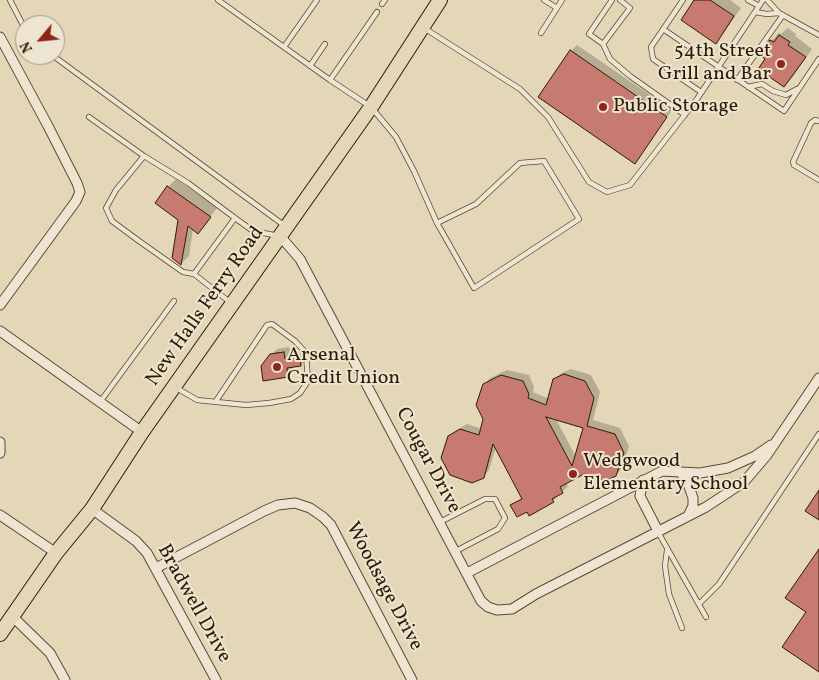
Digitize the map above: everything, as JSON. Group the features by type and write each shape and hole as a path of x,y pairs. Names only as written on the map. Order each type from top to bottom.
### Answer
{"main road":[{"name":"New Halls Ferry Road","path":"0,634 56,553 92,508 142,432 371,108 435,6"}],"street":[{"path":"0,37 56,142 80,192 76,201 0,305"},
{"name":"Cougar Drive","path":"283,232 300,259 481,601 488,607 497,610 512,609 536,594 720,499 744,482 756,470 819,378"},
{"path":"0,331 142,432"},
{"path":"0,442 0,453"},
{"name":"Cougar Drive","path":"467,573 662,471 700,473 728,468 754,456 776,442"},
{"path":"680,472 687,481 693,498 693,506 688,516"},
{"path":"643,480 640,496 658,531"},
{"name":"Woodsage Drive","path":"156,568 278,505 295,503 310,508 323,517 331,526 412,680"},
{"name":"Bradwell Drive","path":"92,508 136,541 147,554 216,680"},
{"path":"0,515 56,553"},
{"path":"12,616 50,653 65,680"}],"lane":[{"path":"10,0 18,15"},
{"path":"218,0 371,108 396,137 414,171 437,224 474,288 578,219 544,161 520,163 476,204 437,224"},
{"path":"284,47 317,0"},
{"path":"544,0 557,8"},
{"path":"541,33 562,0"},
{"path":"612,0 589,34 603,44 610,59 630,76 685,114"},
{"path":"603,44 630,8 620,0"},
{"path":"683,0 651,47 653,59 701,92"},
{"path":"748,0 759,6"},
{"path":"423,27 520,89 548,117 589,182 608,192 630,185 701,92 763,0"},
{"path":"767,0 781,14 819,35"},
{"path":"330,80 377,12"},
{"path":"755,12 781,14"},
{"path":"737,80 781,14"},
{"path":"663,29 784,110 819,59"},
{"path":"310,66 325,44"},
{"path":"65,65 283,232"},
{"path":"748,87 762,84 786,96 799,89"},
{"path":"89,117 144,156 188,183 253,230 283,232"},
{"path":"819,121 815,120 811,123 793,162 794,165 819,180"},
{"path":"144,156 116,190 106,208 112,221 182,272 194,274 232,304"},
{"path":"194,274 235,218"},
{"path":"100,402 174,301"},
{"path":"174,387 197,400 216,402 246,405 291,399 300,393 308,381 306,353 295,341 272,324 267,325 216,402"},
{"path":"698,604 719,584 819,434"},
{"path":"440,522 485,499 495,499 505,518 498,529 456,551"},
{"path":"658,531 706,617"},
{"path":"668,549 665,566 669,594 682,628"}],"building":[{"path":"694,0 710,0 734,16 716,44 681,20"},
{"name":"54th Street Grill and Bar","path":"779,35 790,42 788,45 806,57 784,87 758,69 765,59 760,55 770,40 774,42"},
{"name":"Public Storage","path":"570,50 667,117 635,164 538,97"},
{"path":"167,186 211,217 198,234 188,226 181,265 172,258 178,220 155,203"},
{"name":"Arsenal Credit Union","path":"284,352 285,359 300,356 301,366 287,368 288,377 263,381 261,366 270,354"},
{"name":"Wedgwood Elementary School","path":"564,374 585,381 594,398 587,426 615,434 624,453 616,476 605,481 584,474 560,487 563,493 552,499 554,502 529,516 527,512 517,517 510,505 522,499 493,444 484,478 472,483 450,475 441,458 448,436 460,429 479,435 483,419 476,405 483,384 501,375 523,381 529,394 528,398 546,405 553,379","holes":["546,417 583,428 572,466"]},
{"path":"819,490 819,520 805,511"},
{"path":"819,549 819,672 782,647 806,612 785,598"}],"place":[{"name":"54th Street Grill and Bar","path":"781,64"},
{"name":"Public Storage","path":"603,107"},
{"name":"Arsenal Credit Union","path":"277,367"},
{"name":"Wedgwood Elementary School","path":"573,474"}]}
